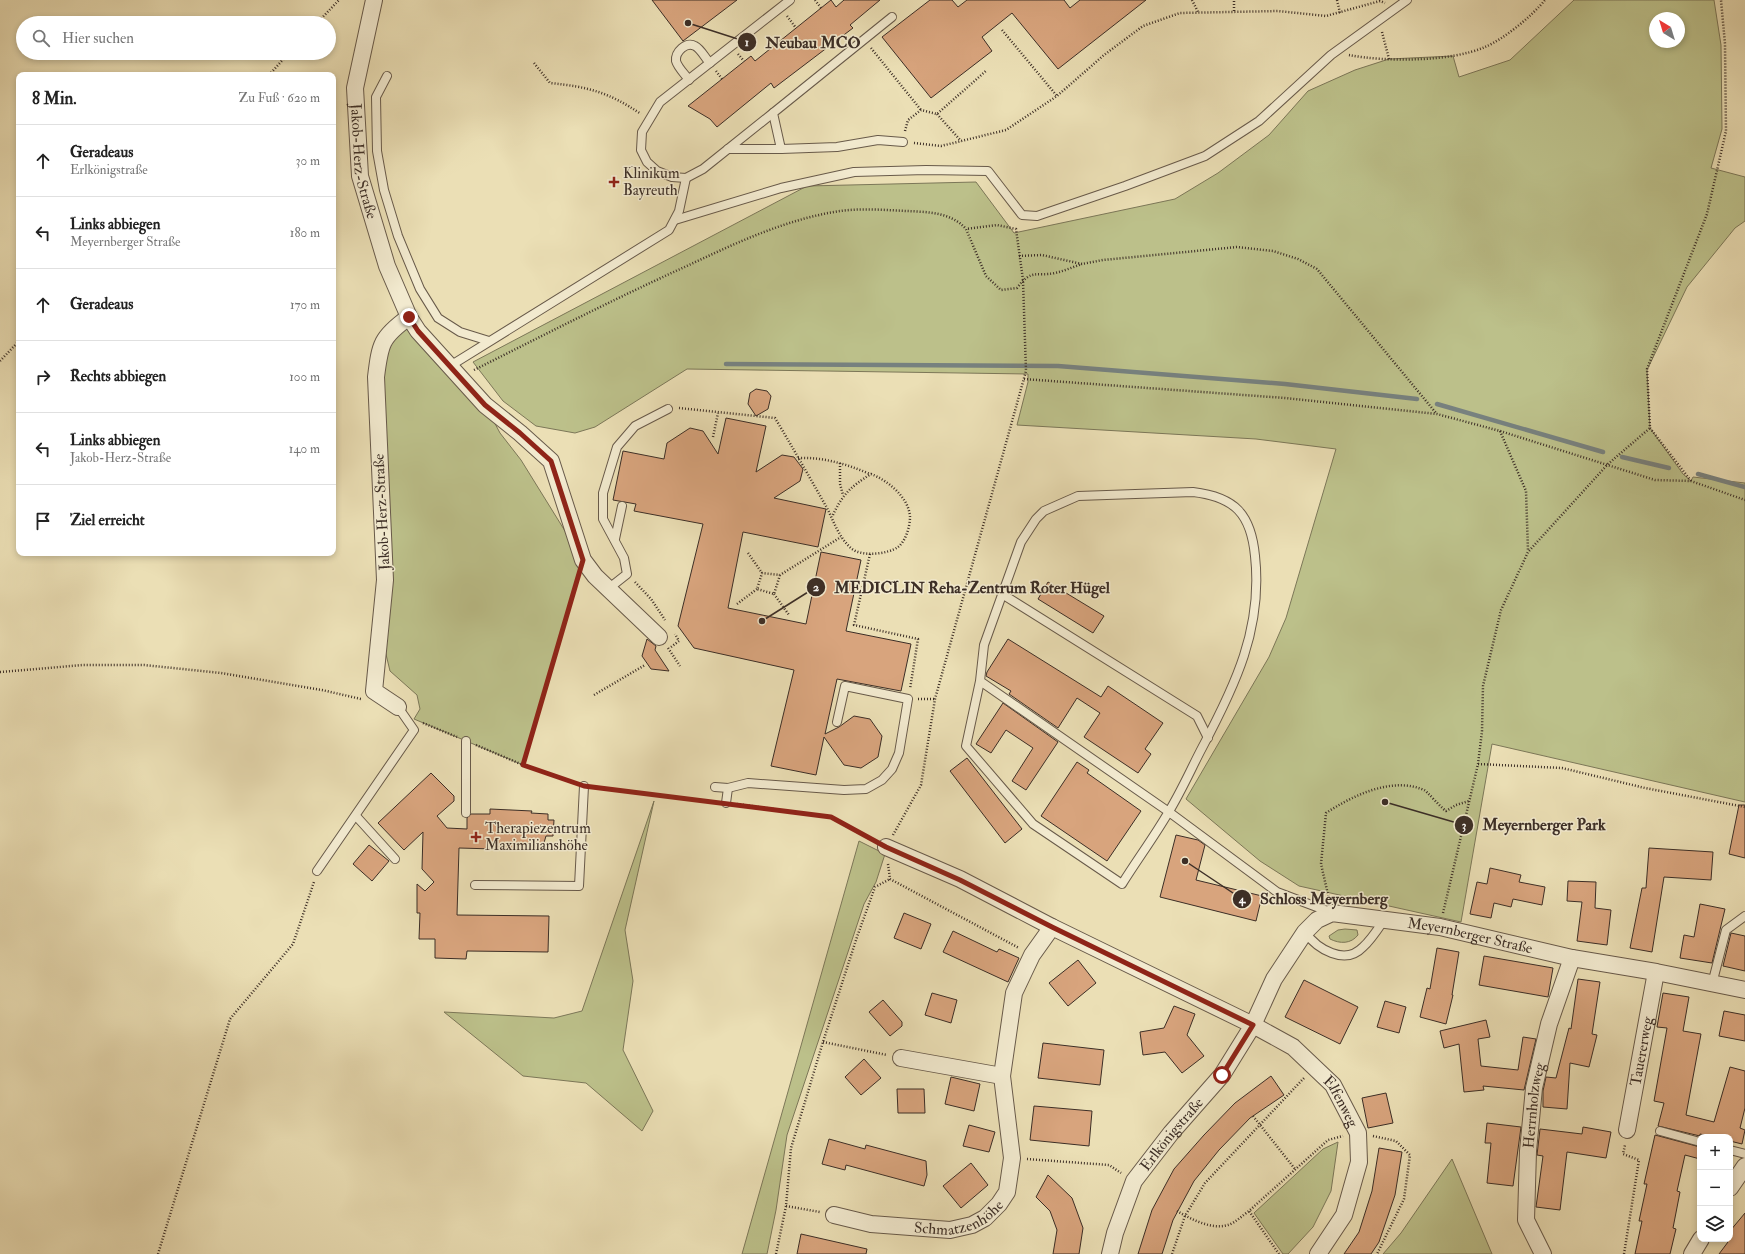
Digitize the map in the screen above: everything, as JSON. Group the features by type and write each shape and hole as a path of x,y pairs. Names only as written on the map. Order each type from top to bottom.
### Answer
{"street":[{"name":"Jakob-Herz-Straße","path":"374,0 355,88 360,176 386,266 409,317 418,331 485,405 520,433 551,461 583,560 608,589 659,637"},
{"name":"Jakob-Herz-Straße","path":"398,707 374,691 385,580 376,377 379,348 392,329 409,317"},
{"path":"886,847 960,880 1052,927 1253,1025 1274,979 1305,932 1317,920 1332,913"},
{"name":"Meyernberger Straße","path":"1332,913 1440,927 1572,958 1656,972 1745,990"},
{"name":"Schmatzenhöhe","path":"834,1215 871,1224 950,1230 972,1225 985,1218 1007,1192 1012,1158 1002,1076 1014,993 1032,955 1052,927"},
{"name":"Herrnholzweg","path":"1543,1254 1526,1220 1528,1152 1534,1088 1549,1024 1572,958"},
{"name":"Tauererweg","path":"1627,1130 1656,972"},
{"name":"Elfenweg","path":"1253,1025 1293,1047 1333,1085 1358,1133 1359,1162 1344,1215 1318,1254"},
{"name":"Erlkönigstraße","path":"1110,1254 1115,1233 1134,1181 1171,1132 1222,1075 1253,1025"},
{"path":"901,1058 1002,1076"},
{"path":"1733,1184 1745,1166"},
{"path":"1692,1254 1699,1242"}],"lane":[{"path":"790,0 660,102 642,132 641,150 647,162 657,171 672,177 686,178 703,169 892,16"},
{"path":"675,220 781,188 854,172 926,170 988,171 1022,215 1037,216 1125,186 1205,156 1259,121 1335,53 1384,15 1407,0"},
{"path":"689,80 676,60 680,50 685,46 692,45 696,47 710,63"},
{"path":"387,76 380,85 376,97 377,151 384,190 398,236 420,289 438,318 460,332 489,340"},
{"path":"773,113 781,148"},
{"path":"728,149 838,147 878,140 903,142"},
{"path":"450,366 489,340 670,230 679,211 686,178"},
{"path":"608,589 628,574 624,558 603,519 603,493 617,447 635,426 668,409"},
{"path":"1193,492 1209,494 1225,500 1238,509 1246,519 1253,537 1258,578 1248,645 1230,694 1169,812 1122,884 1033,824 966,746 980,681 984,645 1002,594 1021,542 1036,519 1044,511 1078,496 1193,492"},
{"path":"615,539 622,506"},
{"path":"1002,594 1196,716 1208,738"},
{"path":"980,681 1169,812 1278,892 1332,913"},
{"path":"715,787 728,788 748,783 844,790 866,789 882,780 892,769 899,754 908,699 845,686 837,722"},
{"path":"317,872 414,730 398,707"},
{"path":"466,741 466,813"},
{"path":"475,885 579,886 584,786"},
{"path":"726,803 728,788"},
{"path":"356,816 395,859"},
{"path":"1712,984 1726,930 1745,916"},
{"path":"1305,932 1312,942 1333,954 1349,955 1354,954 1363,948 1384,920"},
{"path":"1660,1131 1697,1141"},
{"path":"1733,1151 1745,1154"}],"path":[{"path":"324,16 339,0"},
{"path":"815,0 821,8"},
{"path":"1192,0 1198,12"},
{"path":"1234,0 1234,11"},
{"path":"1337,0 1340,13"},
{"path":"1335,53 1361,58 1389,59 1453,56 1486,47 1519,26 1545,0"},
{"path":"1691,481 1650,428 1647,370 1707,214 1726,131 1725,44 1721,0"},
{"path":"921,110 908,120 903,142 942,146 1006,130 1057,96 1104,55 1143,26 1180,13 1278,10 1326,16 1382,1 1397,6"},
{"path":"780,8 796,28"},
{"path":"1384,15 1381,36 1389,59"},
{"path":"1002,30 1057,96"},
{"path":"865,39 921,110 937,114 961,141"},
{"path":"272,72 283,60"},
{"path":"534,63 550,83 580,86 616,98 649,119"},
{"path":"937,114 987,70"},
{"path":"460,377 634,290 755,235 809,217 841,211 875,210 927,212 951,217 960,222 966,228 986,276 1001,290 1017,288 1023,280 1036,273 1054,273 1082,264 1103,260 1237,247 1273,251 1298,259 1316,269 1436,414"},
{"path":"890,879 886,847 920,785 935,699 1026,371 1023,280 1016,229 997,225 966,228"},
{"path":"1019,256 1042,256 1082,264"},
{"path":"0,361 16,344"},
{"path":"1024,379 1285,398 1436,414 1500,431 1655,480 1691,481 1745,500"},
{"path":"668,409 685,408 718,413 775,418 798,458 832,517 841,537 853,550 870,554 889,552 900,546 906,538 910,517 906,504 896,490 883,478 840,463 818,458 798,458"},
{"path":"713,437 718,413"},
{"path":"1440,927 1478,764 1482,731 1483,686 1501,610 1528,552 1608,464 1650,428"},
{"path":"1500,431 1526,491 1528,552"},
{"path":"840,463 840,484 843,495"},
{"path":"832,517 843,495 854,485 871,474"},
{"path":"774,594 780,575 841,537"},
{"path":"748,553 762,572 780,575"},
{"path":"870,554 854,625 918,639 908,699 935,699"},
{"path":"523,765 583,560"},
{"path":"737,604 758,589 762,572"},
{"path":"758,589 774,594 788,615"},
{"path":"659,637 680,666"},
{"path":"0,672 83,665 144,665 221,673 322,690 369,700"},
{"path":"594,695 645,665"},
{"path":"420,722 523,765 584,786 831,817 886,847"},
{"path":"1478,764 1562,768 1645,788 1745,807"},
{"path":"1332,913 1321,864 1326,813 1345,800 1372,789 1404,785 1425,790 1437,805 1446,811 1456,805 1470,801"},
{"path":"158,1254 230,1019 292,944 317,872"},
{"path":"890,879 1032,955"},
{"path":"776,1254 786,1206 791,1148 823,1042 875,887 890,879"},
{"path":"823,1042 901,1058"},
{"path":"1172,1254 1185,1216 1205,1183 1315,1067"},
{"path":"1254,1116 1296,1170"},
{"path":"1177,1211 1198,1222 1213,1226 1229,1225 1250,1211 1328,1140 1358,1133 1396,1141 1410,1155 1404,1199 1377,1254"},
{"path":"1623,1154 1639,1160 1624,1254"},
{"path":"1012,1158 1109,1164 1134,1181"},
{"path":"786,1206 834,1215"},
{"path":"1250,1211 1279,1254"}],"green space":[{"path":"1574,0 1714,0 1721,45 1722,129 1711,168 1745,177 1745,221 1735,228 1687,287 1647,370 1650,428 1683,474 1691,481 1693,477 1745,483 1745,802 1492,744 1461,922 1299,886 1260,861 1186,799 1269,657 1286,618 1336,449 1256,439 1017,425 1028,382 1028,374 687,369 595,427 575,433 536,426 503,401 473,362 807,186 976,182 1014,233 1175,199 1218,173 1269,135 1308,91 1355,70 1389,59 1453,56 1459,77 1510,60"},
{"path":"409,317 485,405 500,433 521,460 583,560 523,765 414,719 420,709 417,695 390,671 380,629 376,377 392,329"},
{"path":"654,801 625,930 633,981 623,1050 653,1111 642,1131 586,1083 523,1076 444,1012 554,1018 582,1011"},
{"path":"859,841 885,854 876,882 864,904 787,1135 776,1210 767,1254 742,1254"},
{"path":"1338,930 1357,930 1358,935 1349,942 1338,942 1330,939 1329,936"},
{"path":"1338,1142 1331,1191 1313,1227 1288,1254 1283,1254 1254,1213 1323,1149"},
{"path":"1452,1159 1492,1254 1383,1254 1401,1233"}],"building":[{"path":"652,0 737,0 683,41"},
{"path":"831,0 836,7 844,0 880,0 850,25 853,28 774,88 771,83 717,127 710,119 688,106 751,56 755,61"},
{"path":"930,0 952,0 958,7 967,0 1064,0 1070,8 1080,0 1146,0 1058,69 1012,13 982,37 992,51 931,98 882,37"},
{"path":"756,389 767,391 771,396 768,409 756,416 748,404 750,393"},
{"path":"726,418 766,426 756,472 782,455 794,457 803,469 800,481 774,498 826,509 818,547 743,532 728,608 806,624 821,552 861,560 846,631 911,644 901,691 837,679 825,734 839,727 854,716 870,719 882,736 878,757 861,768 844,765 824,737 816,775 771,766 794,670 694,648 678,626 703,524 634,511 636,504 613,500 623,451 664,459 667,443 690,428 703,431 718,454"},
{"path":"1048,582 1104,616 1093,633 1038,599"},
{"path":"647,639 656,646 655,650 669,671 651,669 642,656"},
{"path":"1008,639 1101,697 1108,686 1163,723 1145,749 1151,754 1138,773 1084,737 1100,713 1077,698 1058,728 1009,694 1011,691 986,676"},
{"path":"1003,703 1058,742 1026,790 1012,781 1033,748 1006,730 991,753 976,744"},
{"path":"967,758 1022,829 1005,843 950,771"},
{"path":"1077,762 1089,770 1087,773 1141,811 1107,861 1041,816"},
{"path":"431,773 454,796 454,801 437,816 447,828 467,829 467,818 471,814 490,814 490,809 532,811 531,813 548,814 548,820 554,820 553,836 546,836 543,846 529,850 459,848 457,915 549,916 548,952 467,951 466,959 435,958 435,939 419,939 420,913 417,913 417,884 425,891 434,882 422,869 423,832 404,850 378,823"},
{"path":"1739,805 1745,805 1745,858 1729,854"},
{"path":"1176,835 1198,840 1205,845 1196,880 1262,896 1256,921 1160,897"},
{"path":"369,845 389,861 372,881 353,864"},
{"path":"1649,848 1713,852 1711,880 1664,877 1652,952 1630,948 1642,888 1646,888"},
{"path":"1490,868 1521,875 1519,882 1545,887 1542,905 1513,899 1511,907 1494,903 1491,918 1470,914 1477,882 1487,884"},
{"path":"1568,881 1596,882 1595,908 1611,910 1607,945 1577,941 1582,902 1567,901"},
{"path":"1700,904 1725,909 1712,963 1680,958 1684,935 1694,937"},
{"path":"904,913 931,924 921,949 894,938"},
{"path":"953,931 997,952 999,949 1019,958 1008,982 943,952"},
{"path":"1731,933 1745,936 1745,971 1723,966"},
{"path":"1437,948 1459,952 1453,995 1446,1024 1420,1017 1427,988 1430,989"},
{"path":"1484,956 1553,968 1548,997 1479,985"},
{"path":"1078,960 1096,983 1068,1006 1049,983"},
{"path":"1578,979 1600,982 1592,1034 1597,1035 1589,1067 1570,1063 1567,1109 1543,1107 1543,1091 1546,1077 1556,1078 1569,1028 1571,1029"},
{"path":"1304,980 1358,1007 1340,1044 1285,1017"},
{"path":"932,993 957,1000 951,1023 925,1015"},
{"path":"1663,993 1689,997 1683,1031 1701,1034 1686,1115 1714,1122 1730,1067 1745,1071 1745,1108 1740,1128 1745,1130 1742,1144 1733,1142 1733,1134 1697,1134 1697,1135 1658,1126 1664,1103 1654,1101 1667,1028 1657,1027"},
{"path":"883,1000 902,1022 902,1026 890,1036 869,1012"},
{"path":"1385,1001 1406,1007 1399,1033 1377,1027"},
{"path":"1174,1006 1195,1014 1187,1035 1204,1056 1182,1073 1165,1052 1143,1055 1140,1032 1164,1028"},
{"path":"1724,1011 1745,1015 1745,1041 1719,1036"},
{"path":"1486,1020 1490,1037 1478,1039 1481,1066 1518,1070 1523,1037 1536,1039 1524,1090 1483,1086 1484,1090 1464,1092 1459,1044 1444,1048 1440,1031"},
{"path":"1043,1043 1104,1050 1100,1085 1038,1078"},
{"path":"864,1059 881,1078 861,1095 845,1077"},
{"path":"1271,1076 1284,1095 1250,1118 1219,1150 1194,1181 1173,1220 1162,1254 1138,1254 1152,1210 1174,1169 1235,1103"},
{"path":"951,1077 980,1084 974,1111 945,1104"},
{"path":"897,1089 924,1089 925,1113 898,1113"},
{"path":"1386,1093 1393,1123 1368,1128 1362,1098"},
{"path":"1034,1106 1092,1111 1089,1146 1030,1140"},
{"path":"1487,1123 1521,1127 1513,1186 1487,1183 1491,1143 1485,1143"},
{"path":"969,1125 995,1132 989,1152 963,1146"},
{"path":"1583,1127 1611,1132 1606,1158 1567,1152 1560,1210 1536,1207 1543,1156 1537,1155 1540,1129 1582,1134"},
{"path":"1655,1135 1697,1146 1697,1158 1685,1155 1677,1191 1680,1192 1673,1228 1676,1229 1670,1254 1635,1254 1642,1221 1639,1221 1647,1184 1644,1184"},
{"path":"829,1139 865,1149 866,1145 926,1161 927,1175 924,1186 846,1165 845,1170 822,1164"},
{"path":"1379,1148 1402,1152 1395,1195 1379,1242 1371,1254 1344,1254 1359,1232 1372,1191"},
{"path":"971,1163 988,1185 961,1208 943,1186"},
{"path":"1048,1175 1072,1198 1083,1228 1079,1254 1053,1254 1057,1230 1050,1211 1036,1197"},
{"path":"1745,1213 1745,1254 1719,1254 1728,1242 1733,1242 1733,1227"},
{"path":"801,1234 867,1249 866,1254 797,1254"}],"waterway":[{"path":"726,364 1058,366 1285,384 1417,399"},
{"path":"1437,404 1603,452"},
{"path":"1622,457 1669,468"},
{"path":"1698,474 1745,487"}],"place":[{"name":"Neubau MCO","path":"688,23"},
{"name":"Klinikum Bayreuth","path":"614,182"},
{"name":"MEDICLIN Reha-Zentrum Roter Hügel","path":"762,621"},
{"name":"Meyernberger Park","path":"1385,802"},
{"name":"Therapiezentrum Maximilianshöhe","path":"476,837"},
{"name":"Schloss Meyernberg","path":"1185,861"}],"route":[{"path":"409,317 418,331 485,405 520,433 551,461 583,560 523,765 584,786 831,817 886,847 921,861 1253,1025 1222,1075"}]}
